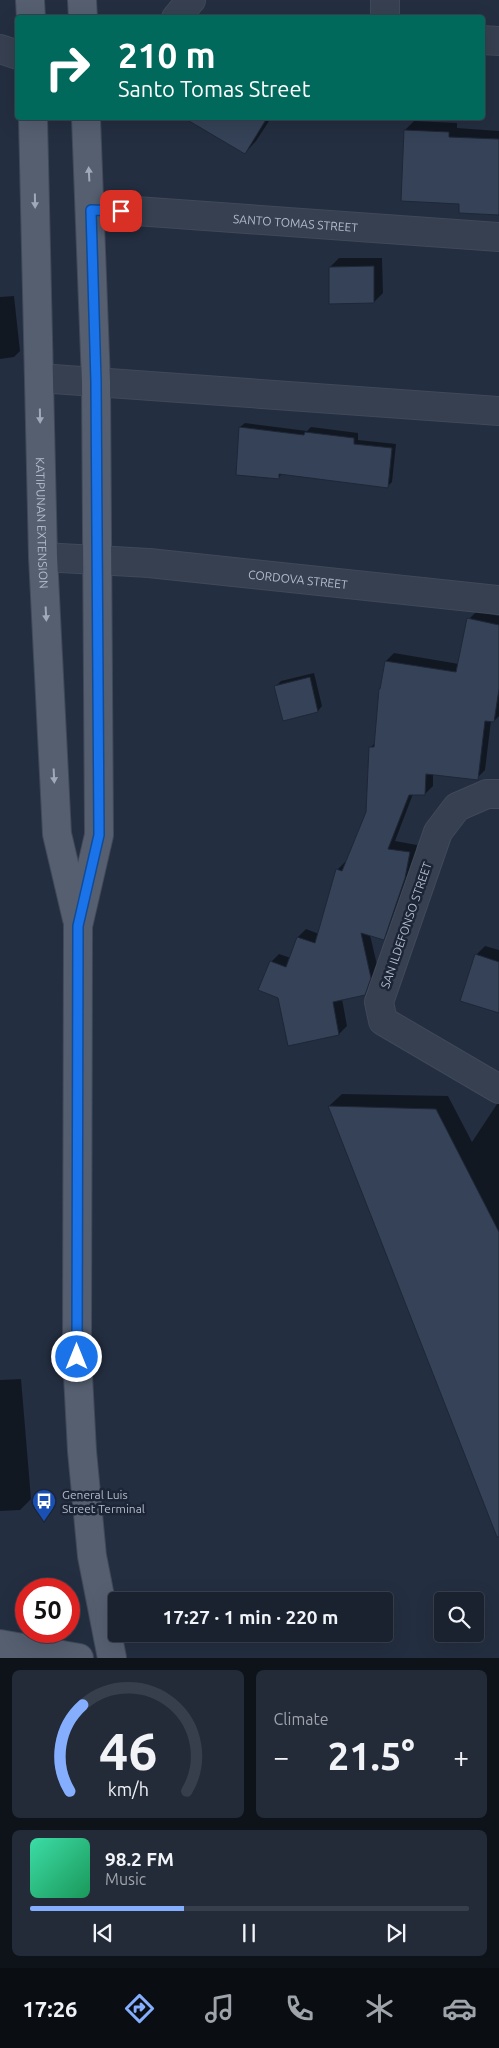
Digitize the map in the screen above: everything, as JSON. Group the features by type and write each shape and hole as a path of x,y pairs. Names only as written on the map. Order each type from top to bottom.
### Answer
{"main road":[{"path":"30,0 31,15"},
{"path":"82,0 82,15"},
{"name":"KATIPUNAN EXTENSION","path":"33,120 43,558 57,834 78,926"},
{"name":"KATIPUNAN EXTENSION","path":"86,120 96,382 99,835 78,926 77,1357 82,1452 92,1556 112,1658"},
{"path":"0,1644 79,1658"}],"street":[{"path":"178,15 191,0"},
{"path":"385,0 385,15"},
{"path":"485,40 499,41"},
{"path":"0,49 15,54"},
{"name":"SANTO TOMAS STREET","path":"91,210 136,211 499,237"},
{"path":"39,378 499,412"},
{"name":"CORDOVA STREET","path":"43,558 148,563 499,600"},
{"name":"SAN ILDEFONSO STREET","path":"499,794 488,794 457,807 438,832 379,1002 383,1021 499,1089"}],"building":[{"path":"187,120 266,120 245,154"},
{"path":"404,130 449,132 449,137 499,139 499,215 459,213 459,204 401,201"},
{"path":"374,266 374,303 329,304 329,267"},
{"path":"239,427 304,435 305,432 354,438 354,444 392,448 388,488 279,474 279,479 236,475"},
{"path":"467,618 499,625 499,689 494,722 485,721 478,780 426,774 425,795 409,795 388,849 410,852 405,878 384,940 361,933 371,978 365,995 333,1002 339,1035 288,1046 278,998 258,990 270,961 286,967 297,937 315,943 336,869 342,871 366,812 369,747 374,747 379,689 385,661 456,672"},
{"path":"310,677 318,712 283,721 274,686"},
{"path":"475,954 499,962 499,1013 460,1001"},
{"path":"328,1106 436,1109 499,1232 499,1537 497,1537"}],"place":[{"name":"General Luis Street Terminal","path":"44,1522"}],"route":[{"path":"77,1357 78,926 99,835 96,382 91,210 121,211"}]}
